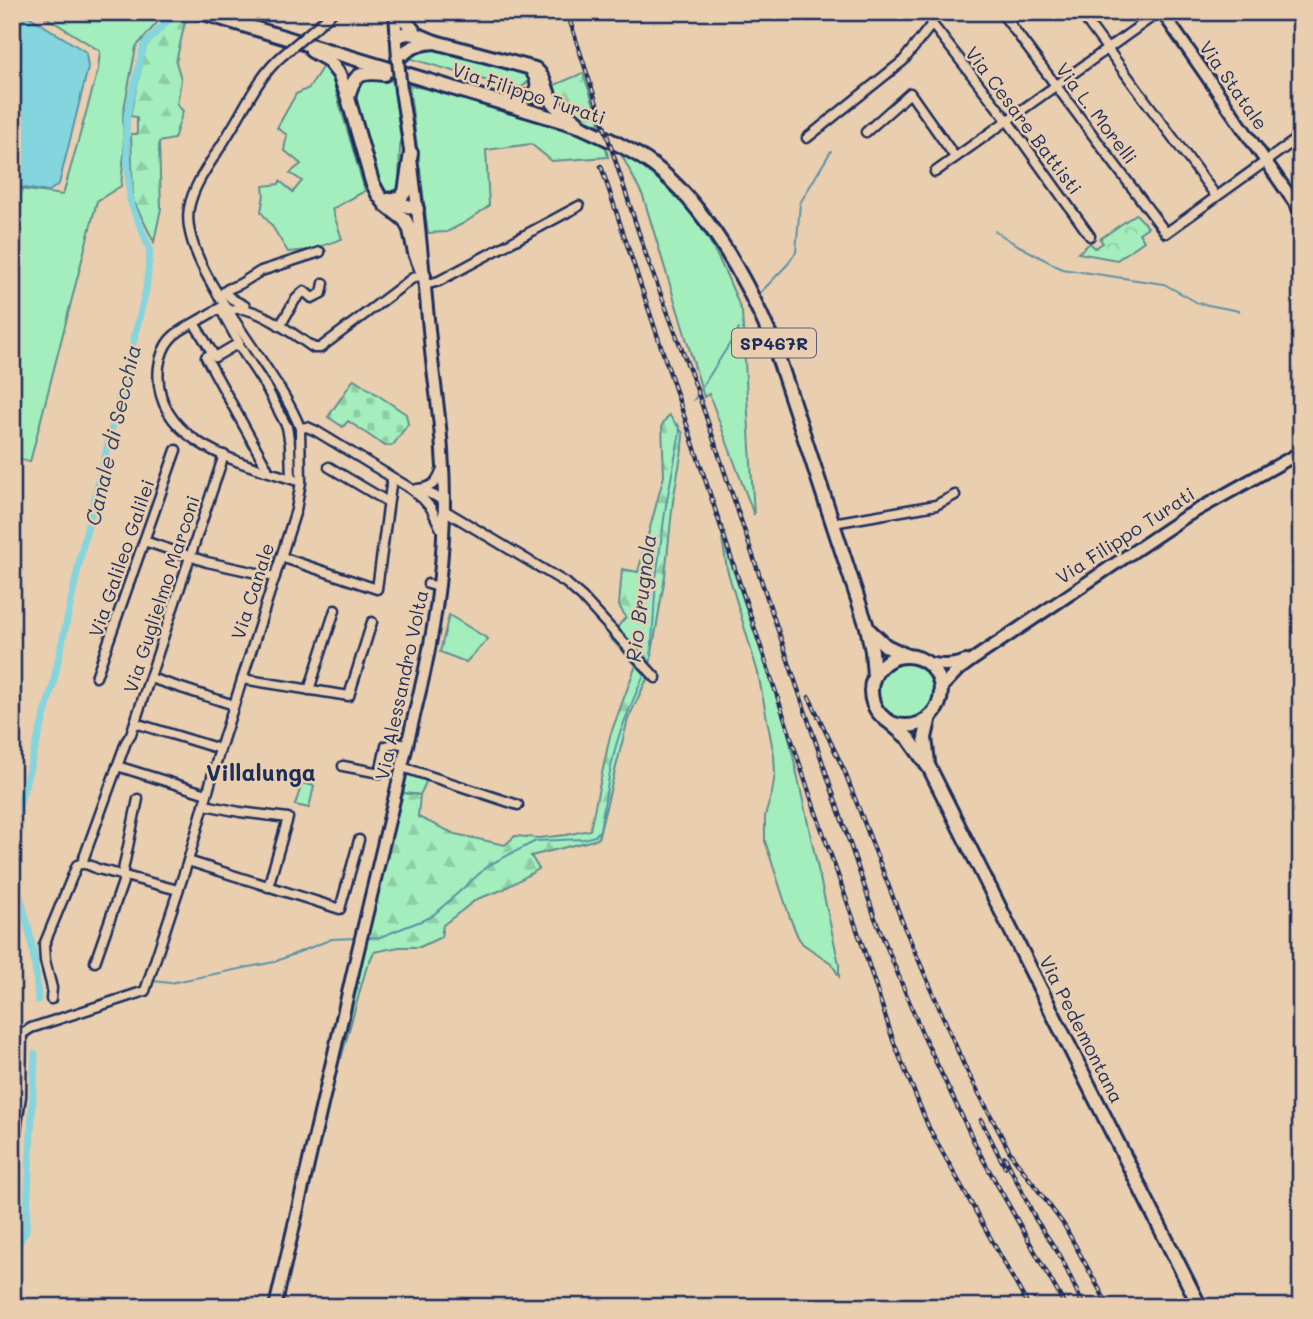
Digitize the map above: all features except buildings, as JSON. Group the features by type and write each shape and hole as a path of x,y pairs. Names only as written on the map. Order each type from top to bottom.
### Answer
{"main road":[{"name":"Via Filippo Turati","path":"200,12 582,127 617,143 653,165 682,192 709,225 741,277 773,342 867,627 873,676"},
{"path":"226,12 328,60 339,75 348,98 369,174 386,201 405,220 424,281"},
{"path":"397,12 398,59"},
{"path":"397,12 425,40"},
{"name":"Via Statale","path":"1161,12 1301,212"},
{"path":"397,36 411,41 425,40 535,69 541,75 556,106 582,127"},
{"path":"398,59 425,40"},
{"name":"Via Alessandro Volta","path":"275,1307 433,634 434,586 443,535 442,451 411,153 398,59"},
{"path":"499,102 525,100 530,97 538,80 528,66"},
{"path":"348,98 352,82 361,74 419,79"},
{"path":"386,201 401,197 405,192 411,153"},
{"path":"386,201 417,209"},
{"name":"Via Filippo Turati","path":"975,658 1185,517 1301,452"},
{"path":"867,627 886,646 928,663 939,666 956,665 975,658"},
{"path":"873,676 887,661 906,655"},
{"path":"941,688 957,671 975,658"},
{"path":"888,721 910,726 921,723 939,704 939,679 928,663"},
{"name":"SP467R","path":"873,676 872,701 881,716 888,721"},
{"path":"930,716 925,738 926,758 930,769"},
{"path":"888,721 909,739 930,769"},
{"name":"Via Pedemontana","path":"930,769 1200,1307"}],"street":[{"path":"291,478 287,427 200,262 192,242 187,217 193,193 204,172 264,74 272,64 334,12"},
{"name":"Via L. Morelli","path":"1001,12 1166,233 1216,196"},
{"path":"1080,12 1216,196 1301,136"},
{"path":"934,172 1161,12"},
{"name":"Via Cesare Battisti","path":"807,138 903,61 932,24 1007,120 1090,236"},
{"path":"866,132 910,93 955,157"},
{"path":"301,482 224,455 201,444 176,425 166,410 158,379 166,343 180,330 225,308 234,308 246,309 264,317 314,348 320,348 414,278 439,281 579,206"},
{"path":"246,309 224,292 261,271 320,252"},
{"path":"280,326 295,300 304,291 312,298 322,293 324,283"},
{"path":"194,323 215,357 239,338"},
{"name":"Via Canale","path":"22,1034 31,1028 145,991 188,861 220,749 296,510 301,482 300,428 297,419 274,380 239,338"},
{"path":"212,353 206,357 267,471"},
{"path":"300,428 307,427 316,431 408,487 431,508 443,535"},
{"name":"Via Galileo Galilei","path":"96,677 176,450"},
{"path":"417,489 432,486 437,481 441,470 442,451"},
{"name":"Via Guglielmo Marconi","path":"51,999 52,988 44,945 74,869 82,863 135,723 224,455"},
{"path":"329,467 388,502"},
{"path":"281,557 377,589 391,478"},
{"path":"408,487 435,496 444,506"},
{"path":"833,523 936,505 954,495"},
{"path":"422,498 444,506 566,583 653,674"},
{"path":"144,541 207,562 275,577"},
{"path":"309,690 335,610"},
{"path":"242,679 349,696 372,622"},
{"path":"150,678 234,705"},
{"path":"135,723 220,749"},
{"path":"343,766 380,773 386,746 396,743 407,745"},
{"path":"117,766 207,794"},
{"path":"402,767 518,805"},
{"path":"95,962 123,875 138,799"},
{"path":"205,805 288,818 268,887"},
{"path":"188,861 340,909 359,840"},
{"path":"82,863 178,890"},
{"path":"12,1027 22,1034 21,1096 12,1159"}],"green space":[{"path":"38,12 148,12 162,17 136,47 123,114 121,186 97,201 30,462 12,457 12,188 63,195 98,70 100,51"},
{"path":"175,16 185,22 176,62 181,79 177,105 183,111 174,139 159,142 161,208 154,242 133,200 131,134 137,134 137,117 130,116 146,46"},
{"path":"430,45 528,73 529,81 522,87 512,88 412,59 410,52"},
{"path":"323,66 332,78 365,191 332,209 342,239 310,250 288,252 261,212 263,186 279,184 280,181 293,192 302,181 290,173 301,164 284,150 287,135 277,128 296,94 309,88"},
{"path":"583,73 601,125 589,121 556,97 550,87"},
{"path":"372,76 393,81 401,140 398,190 387,192 369,155 356,96 356,84"},
{"path":"409,85 485,102 577,132 605,144 608,157 552,161 531,144 486,150 489,206 447,232 428,233"},
{"path":"621,154 635,161 680,200 716,252 742,312 754,515 709,394 704,397 643,196"},
{"path":"1136,214 1148,227 1139,233 1144,241 1117,260 1078,253 1090,243 1095,248 1103,243 1100,239"},
{"path":"354,379 406,414 408,424 393,445 385,446 348,421 343,427 328,417"},
{"path":"669,415 683,433 665,576 648,677 628,719 598,839 531,856 539,869 502,890 477,899 443,925 441,937 420,947 399,947 374,952 366,969 341,1059 379,885 403,793 420,795 418,817 455,834 505,845 515,836 539,838 590,830 610,736 636,665 609,637 626,617 619,606 622,569 638,572 664,476 662,425"},
{"path":"722,538 786,724 839,964 839,976 831,963 803,944 798,937 765,841 765,816 775,774 774,755 758,673 727,569"},
{"path":"449,615 488,639 466,662 440,652"},
{"path":"900,661 912,661 927,669 935,684 935,696 927,711 912,719 900,719 885,711 877,696 877,684 885,669"},
{"path":"407,774 427,780 420,795 403,793"},
{"path":"302,783 314,786 309,808 295,805"}],"water":[{"path":"12,12 22,12 86,52 88,68 59,184 48,192 12,186"}],"waterway":[{"name":"Canale di Secchia","path":"12,862 13,827 53,685 83,545 146,290 150,250 130,201 127,115 144,45 172,16"},
{"name":"Rio Brugnola","path":"761,292 796,252 800,203 831,151"},
{"path":"995,231 1062,269 1164,284 1198,303 1239,311"},
{"name":"Rio Brugnola","path":"694,400 739,329"},
{"name":"Rio Brugnola","path":"648,665 651,659 656,578 666,505 680,432 678,424"},
{"name":"Rio Brugnola","path":"365,938 380,937 431,917 489,865 536,841 595,836 600,830 617,742 646,670"},
{"name":"Canale di Secchia","path":"12,873 30,935 38,1000"},
{"name":"Rio Brugnola","path":"153,981 170,983 274,962 332,939 356,938"},
{"name":"Canale di Secchia","path":"12,1255 26,1230 35,1054"}],"railway":[{"path":"567,12 647,258 696,387 875,918 922,1033 980,1154 1066,1307"},
{"path":"601,166 894,1043 929,1128 1029,1307"},
{"path":"809,697 844,770 904,926 964,1065 1011,1154 1064,1225 1109,1307"},
{"path":"981,1120 1005,1167"},
{"path":"1005,1157 1036,1220 1061,1257 1084,1307"}],"district":[{"name":"Villalunga","path":"261,772"}]}
